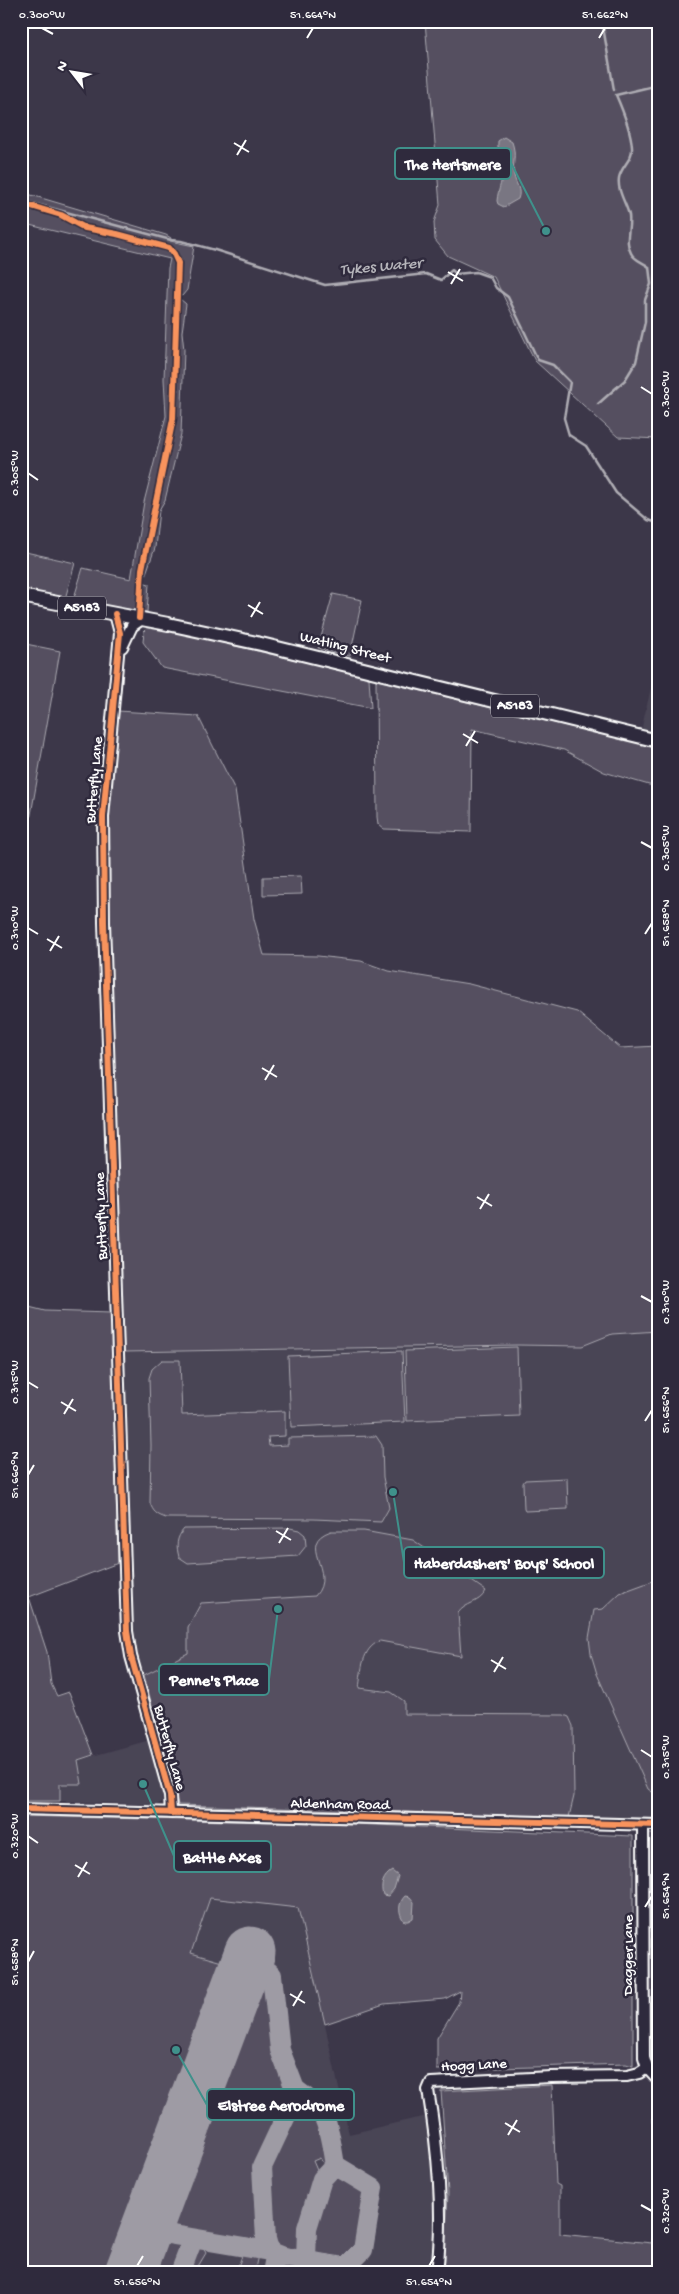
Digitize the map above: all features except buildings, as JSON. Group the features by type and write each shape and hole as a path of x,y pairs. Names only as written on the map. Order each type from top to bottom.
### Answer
{"main road":[{"name":"Watling Street","path":"21,596 117,620 142,619 261,644 658,741"}],"street":[{"name":"Butterfly Lane","path":"119,657 130,629 142,619"},
{"path":"117,620 130,629"},
{"name":"Butterfly Lane","path":"117,620 119,657 103,816 104,922 127,1631 131,1656 168,1787 171,1813"},
{"name":"Aldenham Road","path":"21,1809 658,1826"},
{"name":"Dagger Lane","path":"643,1825 644,2048 647,2068"},
{"path":"647,2068 658,2080"},
{"name":"Hogg Lane","path":"437,2273 440,2247 440,2171 428,2090 431,2083 551,2077 627,2076 640,2073 647,2068"}],"shaded area":[{"path":"425,21 658,21 658,439 618,437 535,361 494,277 448,256 435,240 434,222 440,205"},
{"path":"504,137 512,142 514,175 519,195 518,199 504,207 498,204 497,201 503,169 498,141"},
{"path":"21,192 166,235 171,238 170,241 194,246 187,290 182,296 179,295 179,262 174,251 169,246 86,227 55,211 21,202"},
{"path":"21,206 60,217 84,230 168,250 173,254 177,268 172,418 140,570 141,582 156,497 175,418 178,299 186,304 182,332 184,350 181,434 165,500 159,510 155,548 143,582 149,584 147,612 73,601 83,568 131,579 144,502 166,416 164,379 168,268 170,259 21,223"},
{"path":"21,551 75,563 65,599 21,590"},
{"path":"333,594 362,600 350,656 318,648"},
{"path":"149,626 369,678 371,708 162,668 143,642 144,631"},
{"path":"21,643 60,651 27,837 21,836"},
{"path":"376,680 658,748 658,786 604,772 564,750 472,729 471,832 384,829 378,824 377,817"},
{"path":"652,683 658,684 658,735 641,731"},
{"path":"118,711 198,716 235,790 254,919 264,955 318,956 361,961 389,971 469,984 577,1012 620,1048 658,1046 658,1331 612,1334 582,1346 517,1345 124,1352 109,913 108,816"},
{"path":"301,876 302,894 263,895 263,877"},
{"path":"21,1305 45,1311 111,1313 118,1563 29,1597 47,1652 51,1684 57,1696 69,1692 93,1755 78,1760 82,1784 60,1784 60,1801 21,1801"},
{"path":"658,1331 658,1820 178,1805 132,1633 124,1352 517,1345 582,1346 612,1334"},
{"path":"517,1347 519,1416 407,1421 405,1351"},
{"path":"402,1351 405,1422 291,1427 288,1356"},
{"path":"162,1360 180,1360 182,1415 285,1411 285,1436 268,1437 269,1446 288,1445 288,1438 376,1436 382,1445 383,1477 389,1508 381,1522 314,1519 166,1518 158,1514 152,1509 150,1503 149,1378 152,1369"},
{"path":"567,1478 568,1509 525,1511 523,1483 525,1480"},
{"path":"290,1528 299,1530 305,1535 306,1546 298,1556 188,1563 179,1557 178,1553 178,1539 184,1529"},
{"path":"331,1531 364,1531 413,1540 486,1591 480,1598 461,1609 458,1613 461,1656 380,1641 369,1649 366,1655 359,1688 391,1692 404,1701 404,1714 564,1715 569,1717 573,1726 574,1796 569,1817 178,1805 144,1675 188,1653 188,1627 201,1603 315,1596 321,1587 322,1577 316,1543 321,1536"},
{"path":"658,1579 658,1796 648,1789 597,1674 591,1654 589,1638 594,1610 603,1609 620,1593"},
{"path":"150,1740 165,1792 162,1802 157,1805 60,1801 59,1784 82,1784 78,1760"},
{"path":"21,1816 353,1824 633,1836 633,2066 626,2064 437,2070 437,2038 459,2002 460,1991 445,1999 384,2004 325,2024 298,1908 210,1898 191,1953 222,1962 227,1968 112,2273 21,2273"},
{"path":"353,1824 460,1991 445,1999 384,2004 325,2025 349,2134 426,2116 430,2135 434,2186 433,2257 429,2273 21,2273 21,1978"},
{"path":"648,1834 658,1834 658,2070 650,2058"},
{"path":"392,1871 398,1876 394,1889 388,1896 383,1895 383,1881"},
{"path":"405,1896 410,1897 414,1902 413,1918 408,1921 404,1921 400,1911 401,1902"},
{"path":"268,1978 276,2056 290,2087 290,2094 258,2168 263,2244 175,2231 168,2227 168,2219 259,1980"},
{"path":"652,2082 658,2084 658,2273 444,2273 448,2193 441,2091 552,2085 556,2184 560,2186 560,2234 652,2243 655,2193"},
{"path":"299,2098 302,2098 308,2104 319,2120 326,2139 329,2158 329,2167 324,2165 320,2158 313,2161 319,2175 304,2225 303,2251 276,2246 270,2240 265,2203 266,2164"},
{"path":"334,2176 365,2191 357,2242 342,2257 310,2252 312,2226 326,2181 329,2177"},
{"path":"168,2241 202,2246 206,2253 194,2273 148,2273 157,2249"},
{"path":"243,2253 258,2255 254,2273 232,2273 239,2264"}],"waterway":[{"path":"602,21 614,90"},
{"path":"598,404 625,380 636,362 645,322 645,300 651,284 649,267 632,255 628,244 629,215 620,192 619,178 631,156 632,147 628,127 616,95 658,85"},
{"name":"Tykes Water","path":"21,200 215,250 325,285 426,274 441,280 452,270 456,274 476,272 490,277 496,288 508,297 538,360 553,365 570,382 564,418 569,435 586,446 616,493 648,520 658,523"}],"taxiway":[{"path":"242,1973 249,1968 257,1966 265,1969 272,1975 280,2050 295,2089 293,2101 262,2167 266,2239 275,2257 272,2273"},
{"path":"295,2089 315,2106 326,2121 335,2165 373,2188 363,2250 345,2268"},
{"path":"306,2260 307,2228 322,2179 335,2165"},
{"path":"152,2214 153,2225 162,2233 269,2251 284,2257 345,2268"},
{"path":"138,2249 148,2237 162,2233"},
{"path":"180,2273 193,2239"}],"runway":[{"path":"130,2273 250,1952"}],"cycle path":[{"path":"21,203 61,215 85,228 117,234 169,248 178,263 173,419 142,569 139,618"},
{"path":"115,614 120,633 103,817 104,922 127,1631 131,1656 170,1796 171,1813"},
{"path":"21,1809 658,1825"}],"place":[{"name":"The Hertsmere","path":"546,231"},
{"name":"Haberdashers' Boys' School","path":"393,1492"},
{"name":"Penne's Place","path":"278,1609"},
{"name":"Battle Axes","path":"143,1784"},
{"name":"Elstree Aerodrome","path":"176,2050"}]}
